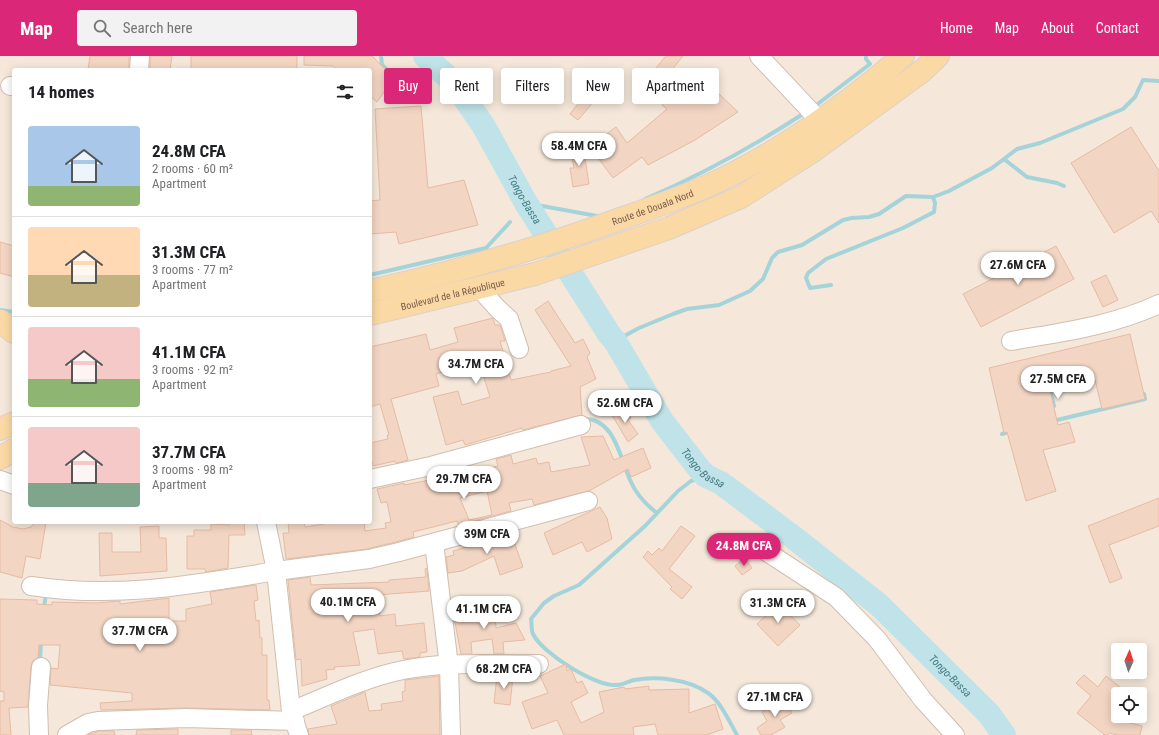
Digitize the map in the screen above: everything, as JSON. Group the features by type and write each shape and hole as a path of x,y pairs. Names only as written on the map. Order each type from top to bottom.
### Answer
{"main road":[{"name":"Route de Douala Nord","path":"372,291 410,293 678,199 716,182 757,160 852,97 903,56"},
{"name":"Boulevard de la République","path":"372,313 410,293 479,288 535,274 669,228 741,197 810,153 921,72 938,56"},
{"path":"0,318 12,319"},
{"path":"0,321 12,330"},
{"path":"0,429 12,424"},
{"path":"0,458 12,451"}],"street":[{"path":"139,68 140,56"},
{"path":"759,56 819,120"},
{"path":"479,288 509,319 519,349"},
{"path":"1011,341 1107,324 1135,316 1159,304"},
{"path":"372,479 431,466 581,425"},
{"path":"0,480 12,484"},
{"path":"31,586 62,591 123,592 198,584 276,571 369,559 588,501"},
{"path":"266,524 276,571 295,722"},
{"path":"434,543 448,666 451,735"},
{"path":"767,552 836,597 877,639 923,700 955,735"},
{"path":"67,735 88,723 98,721 186,718 295,722 344,689 387,674 404,670 448,666 539,664"},
{"path":"39,735 38,705 41,667"}],"shaded area":[{"path":"0,56 1159,56 1159,735 0,735"}],"building":[{"path":"90,56 129,56 129,68 88,68"},
{"path":"150,56 172,56 170,68 150,68"},
{"path":"191,56 297,56 297,68 191,68"},
{"path":"304,56 372,56 384,68 384,92 377,102 372,98 372,68 335,68 333,66 304,65"},
{"path":"666,56 683,56 673,68 656,68"},
{"path":"719,94 738,112 695,140 648,165 642,157 613,178 590,147 616,127 627,143 667,109 662,105 719,104"},
{"path":"578,104 592,104 578,120 570,114"},
{"path":"421,106 428,188 464,180 478,225 399,244 396,232 372,234 372,201 380,200 375,109"},
{"path":"1131,127 1159,171 1159,223 1151,211 1114,233 1071,163"},
{"path":"583,146 589,184 573,187 570,168 574,168 570,148"},
{"path":"0,242 12,245 12,276 0,273"},
{"path":"1056,246 1074,279 981,327 963,294"},
{"path":"1106,275 1118,300 1103,307 1091,282"},
{"path":"548,301 575,343 583,339 590,353 587,357 596,379 580,387 582,415 523,430 522,428 465,445 463,440 446,445 433,397 458,391 462,405 490,397 479,362 465,365 436,374 439,386 391,399 408,460 396,463 395,461 373,466 372,443 388,439 387,435 389,435 380,404 372,406 372,347 426,334 430,350 458,342 454,328 493,318 495,325 500,325 505,341 500,341 511,380 551,372 571,366 535,310"},
{"path":"1130,334 1145,399 1102,409 1095,380 1050,390 1058,425 1069,422 1075,442 1043,450 1056,491 1026,501 1007,432 1004,433 989,368"},
{"path":"624,406 631,418 628,420 638,434 628,442 612,415"},
{"path":"603,436 614,460 643,448 651,468 631,477 628,469 589,491 534,505 532,499 509,503 511,511 459,525 457,521 413,532 414,537 396,542 367,549 286,559 283,533 289,533 288,524 304,524 305,527 324,524 364,524 365,531 386,528 385,523 391,522 387,502 381,503 377,489 404,483 404,485 435,479 434,476 453,471 454,477 498,466 496,459 511,455 513,464 536,458 538,464 549,462 551,472 590,465 581,437","holes":["487,491 492,515 469,520 460,498"]},
{"path":"1159,498 1159,526 1109,545 1122,578 1110,583 1088,526"},
{"path":"600,507 607,518 612,539 587,552 582,542 553,555 544,533"},
{"path":"0,520 13,527 23,529 31,527 33,524 46,524 40,559 26,556 22,578 0,572"},
{"path":"211,524 244,524 245,535 229,535 228,568 206,572 205,569 187,569 187,536 194,536 194,530 211,530"},
{"path":"159,526 159,538 166,538 167,571 100,576 99,533 112,533 112,552 141,552 140,527"},
{"path":"681,526 695,536 669,569 692,587 682,599 670,589 672,587 643,557 648,551 652,555 659,548 662,551"},
{"path":"511,533 523,567 500,575 494,556 462,571 448,573 446,557 454,555 453,551 477,544 477,542"},
{"path":"745,558 752,568 742,575 735,566"},
{"path":"427,568 429,591 377,595 380,616 395,614 396,626 424,623 427,652 420,653 420,657 404,659 402,651 378,654 374,629 353,632 360,665 334,667 335,669 326,670 327,679 302,686 301,659 296,660 288,580 310,577 311,585 389,582 389,580 426,577 425,569"},
{"path":"256,585 258,600 254,601 256,621 259,620 260,638 262,638 262,655 267,655 267,700 269,700 270,710 186,708 101,710 100,703 132,701 132,693 50,685 51,668 58,669 60,645 39,645 38,657 33,661 31,666 28,707 9,708 11,735 0,735 0,701 4,701 4,692 0,691 0,599 37,600 37,604 52,605 52,602 96,603 120,601 120,604 169,598 169,621 186,621 186,609 212,604 210,592"},
{"path":"779,603 800,625 778,646 757,624"},
{"path":"473,605 491,605 491,616 495,616 496,628 516,623 525,640 503,642 504,654 494,654 492,639 471,642 472,654 461,654 454,617 469,616 466,607"},
{"path":"566,664 567,671 571,669 577,683 582,681 588,693 571,702 581,723 604,712 599,692 624,687 625,689 649,686 649,690 689,689 689,713 715,704 723,729 707,735 658,735 655,724 633,727 634,735 564,735 557,720 532,729 522,702 548,693 540,676"},
{"path":"497,675 513,676 510,705 494,703"},
{"path":"1084,675 1098,687 1106,676 1120,687 1111,687 1111,723 1130,723 1142,726 1140,735 1118,735 1109,733 1108,735 1105,735 1077,713 1091,696 1076,683"},
{"path":"439,676 440,735 309,735 308,729 337,724 331,706 365,692 369,711 382,710 381,704 403,701 402,692 405,691 405,680"},
{"path":"784,699 792,713 780,720 785,727 771,735 761,735 757,728 767,721 762,712"},
{"path":"178,729 178,735 136,735 137,730"},
{"path":"231,730 251,730 252,735 231,735"},
{"path":"99,731 114,731 115,735 88,735"}],"waterway":[{"path":"381,56 382,65 385,68"},
{"name":"Tongo-Bassa","path":"425,56 454,83 483,125 526,203 609,334 615,341 662,421 700,470 706,476 721,483 793,537 879,605 989,714 1004,735"},
{"path":"815,106 870,64 866,59 866,56"},
{"path":"615,341 639,328 673,314 687,309 719,305 750,291 763,279 772,258 778,252 802,245 843,220 869,217 879,214 906,196 933,197 949,191 992,168 1017,149 1040,143 1123,109 1135,97 1143,80 1159,81"},
{"path":"645,199 727,159 767,137 806,112"},
{"path":"1004,159 1027,177 1057,183 1064,186"},
{"path":"831,285 810,288 806,278 808,273 826,259 903,228 934,212 935,203 933,197"},
{"path":"526,203 597,216"},
{"path":"372,275 486,248 510,222"},
{"path":"0,310 12,312"},
{"path":"1054,406 1050,390 1088,381"},
{"path":"1053,421 1145,399 1144,394"},
{"path":"583,419 594,420 602,424 609,431 619,450 635,490 657,513"},
{"path":"1002,434 1011,431"},
{"path":"706,476 691,481 678,491 645,526 579,585 554,596 544,603 531,619 532,629 538,642 558,659 596,681 617,685 634,680 652,678 682,682 700,688 717,701 737,735"},
{"path":"44,608 46,593"},
{"path":"40,662 41,641"}]}
